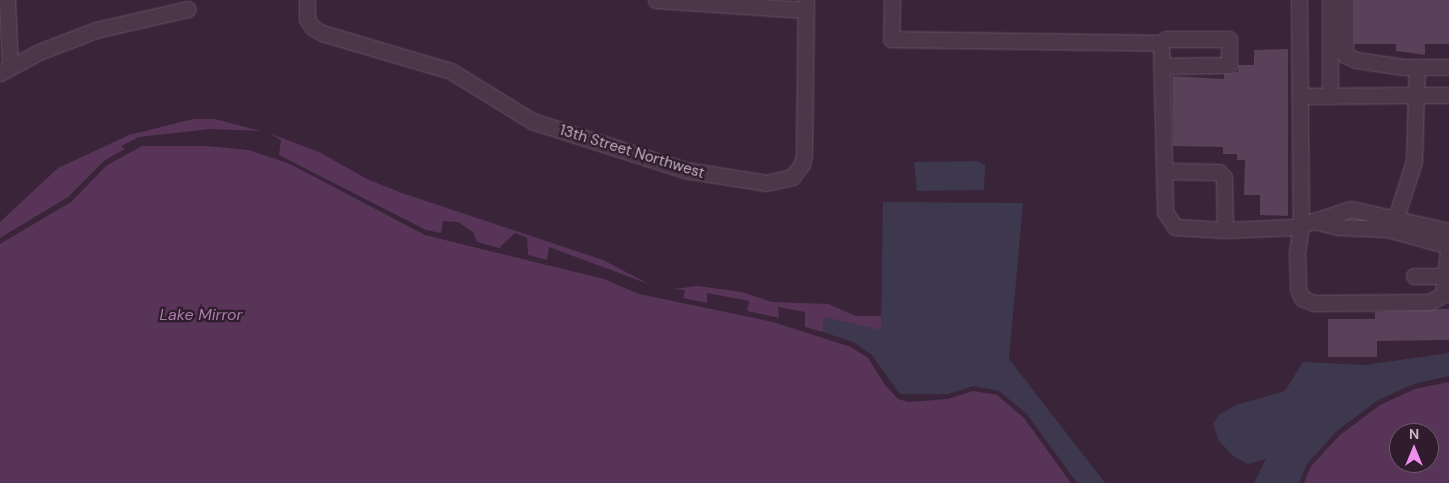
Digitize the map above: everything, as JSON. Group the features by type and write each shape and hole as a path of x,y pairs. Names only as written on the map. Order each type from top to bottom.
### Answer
{"street":[{"path":"7,0 5,70 72,38 164,6 188,9"},
{"name":"13th Street Northwest","path":"307,0 307,19 312,27 338,39 451,71 532,121 685,170 774,183 792,178 802,164 804,155 806,5"},
{"path":"656,0 806,5"},
{"path":"892,0 890,39 1161,44 1166,39 1229,39 1229,65 1162,66"},
{"path":"1161,44 1165,212 1175,227 1225,230 1307,223 1351,209 1449,244 1442,299 1430,302 1313,303 1302,298 1298,289 1298,261 1307,223 1300,96 1299,0"},
{"path":"1330,0 1330,96"},
{"path":"1345,0 1345,55 1356,60 1417,68 1449,67"},
{"path":"1394,224 1414,160 1417,68"},
{"path":"1300,96 1449,95"},
{"path":"1164,171 1219,172 1224,177 1225,230"},
{"path":"1394,224 1449,231"},
{"path":"1414,276 1446,271"}],"shaded area":[{"path":"978,161 985,165 984,190 917,191 914,162"},
{"path":"883,202 1023,203 1009,359 1105,483 1077,483 1027,414 999,391 974,386 948,394 900,394 871,354 853,342 823,332 824,317 881,329"},
{"path":"1449,353 1449,376 1414,384 1378,400 1337,431 1307,464 1299,483 1254,483 1266,459 1248,464 1233,456 1219,441 1213,424 1220,414 1236,405 1285,391 1303,362 1365,365"}],"water":[{"path":"193,119 215,119 261,131 210,129 139,137 121,146 125,149 105,160 68,197 0,238 0,222 58,168 129,135"},
{"path":"269,133 319,152 369,180 402,193 603,260 651,285 549,247 547,260 528,255 527,238 515,233 499,248 477,242 473,232 458,222 443,221 441,233 426,230 279,155 281,140"},
{"name":"Lake Mirror","path":"142,146 207,146 249,150 290,164 425,235 604,279 639,294 773,322 851,347 868,358 885,385 898,399 908,402 948,399 973,391 997,395 1024,418 1071,483 0,483 0,244 71,202 107,165"},
{"path":"698,286 742,292 772,302 828,304 856,316 881,316 881,330 824,317 823,332 805,327 805,312 778,307 779,318 747,311 749,301 707,293 707,303 683,298 685,290 673,289"},
{"path":"1449,382 1449,483 1304,483 1311,466 1340,435 1380,405 1415,389"}],"building":[{"path":"1354,0 1449,0 1449,44 1425,44 1425,55 1396,51 1396,44 1354,44"},
{"path":"1288,49 1288,216 1260,215 1260,195 1244,195 1245,160 1237,160 1237,154 1223,154 1223,147 1173,146 1172,76 1224,79 1224,74 1238,72 1238,65 1254,65 1254,50"},
{"path":"1449,309 1449,340 1377,341 1377,357 1328,357 1328,319 1375,319 1375,312"}]}
